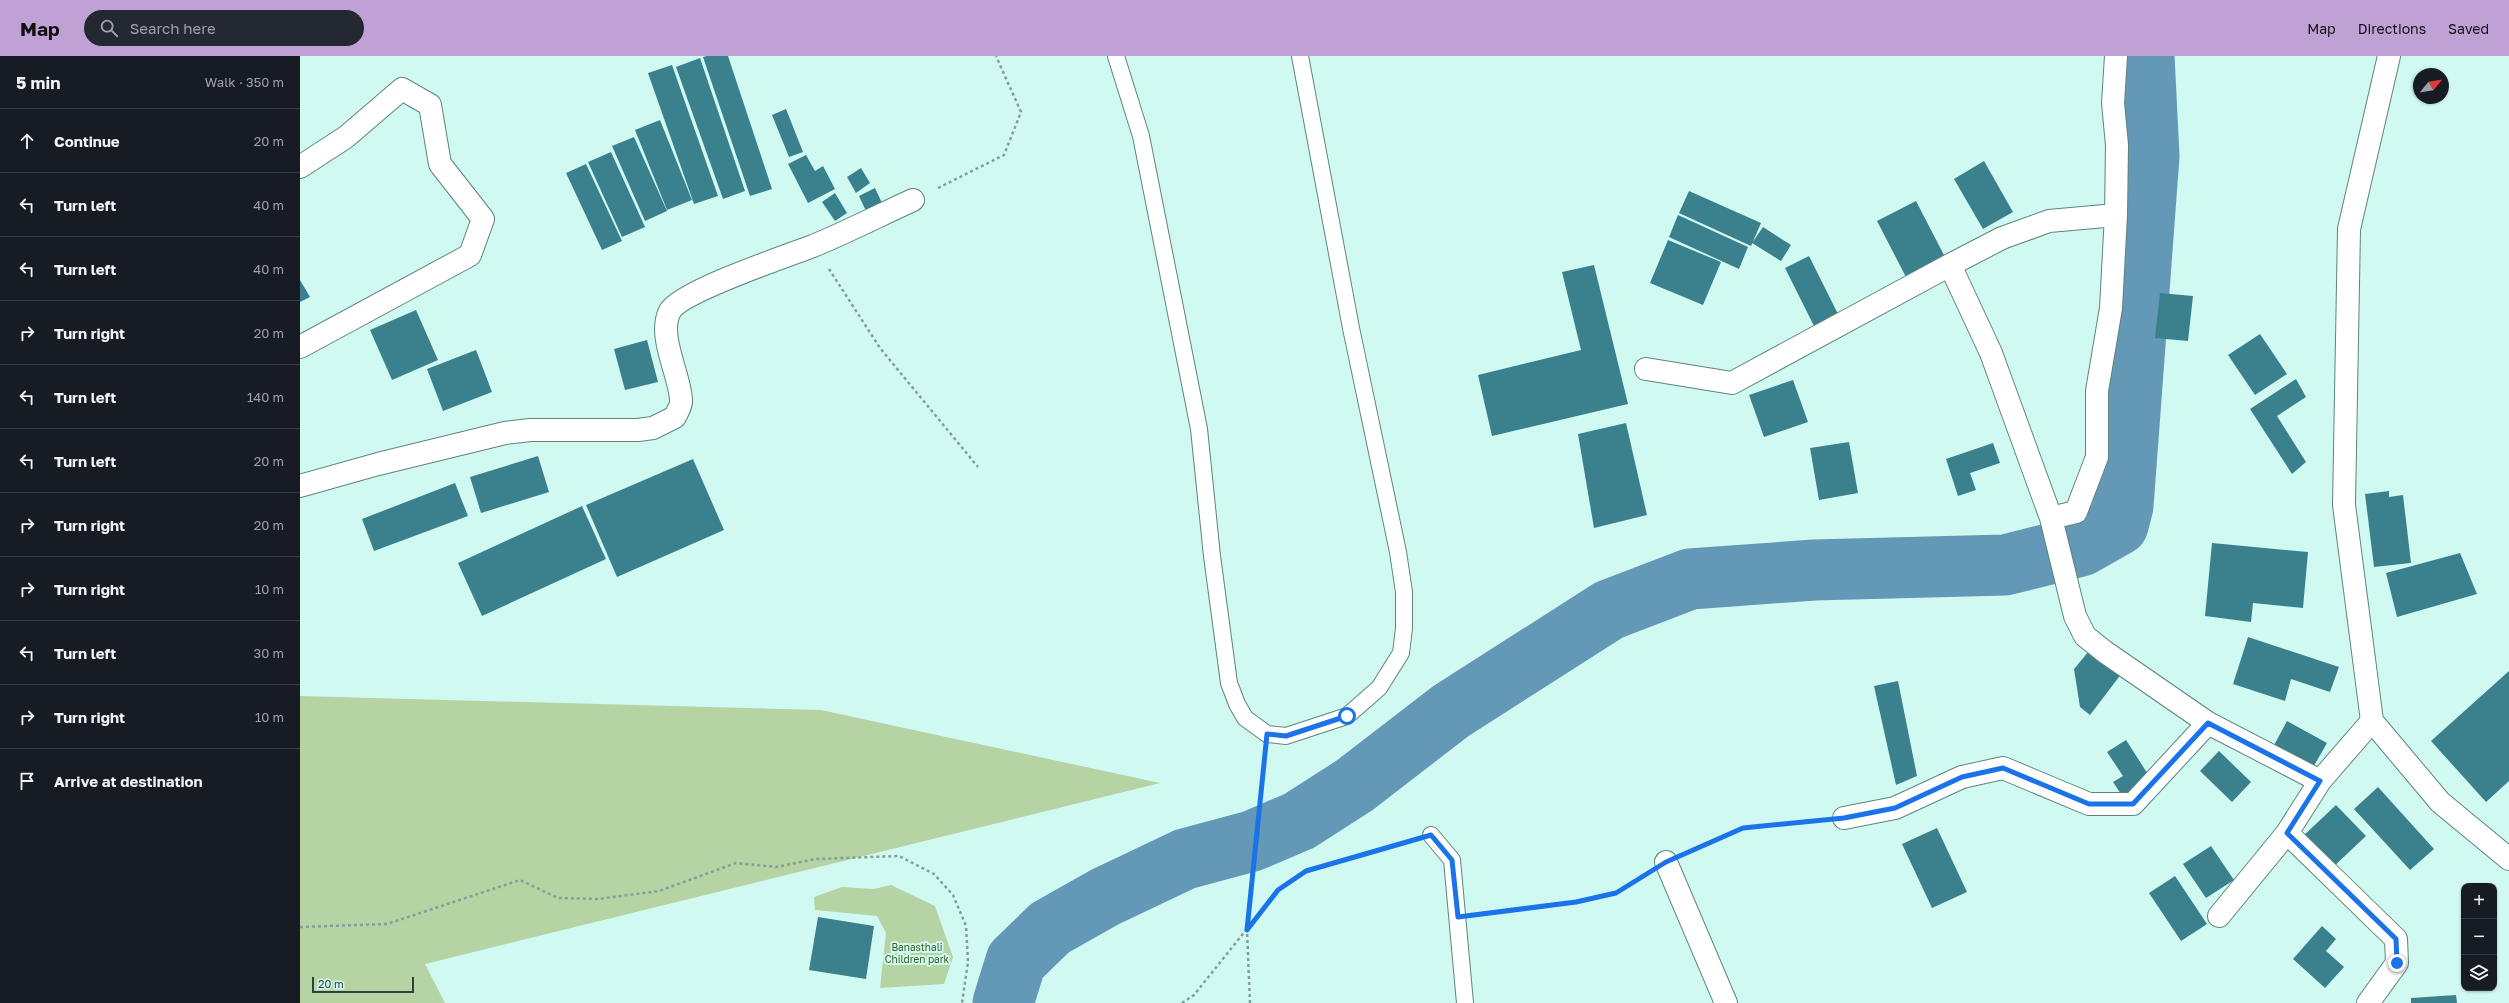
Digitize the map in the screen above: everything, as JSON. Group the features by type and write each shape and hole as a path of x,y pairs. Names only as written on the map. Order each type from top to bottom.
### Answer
{"street":[{"path":"2051,518 2076,512 2097,457 2096,391 2111,308 2116,215 2117,145 2114,103 2116,56"},
{"path":"2389,56 2349,230 2344,505 2372,721 2440,802 2509,859"},
{"path":"300,167 346,137 402,89 430,105 440,164 483,219 470,255 300,346"},
{"path":"300,486 378,464 505,433 530,430 653,428 675,417 682,401 672,367 666,323 670,310 679,301 744,272 814,246 913,200"},
{"path":"1646,368 1732,383 2002,238 2049,222 2116,215"},
{"path":"1950,265 1991,353 2051,518 2075,616 2085,636 2105,652 2208,723 2320,781"},
{"path":"2219,916 2287,833 2320,781 2372,721"},
{"path":"1844,818 1895,808 1962,777 2003,768 2089,804 2133,804 2208,723"},
{"path":"2287,833 2396,939 2397,963 2368,1003"},
{"path":"1666,862 1726,1003"}],"lane":[{"path":"1116,56 1141,136 1199,429 1212,556 1229,683 1237,704 1245,718 1267,734 1286,736 1347,716 1379,688 1401,653 1404,628 1404,592 1398,552 1351,328 1300,56"},
{"path":"1431,835 1452,860 1465,1003"}],"path":[{"path":"913,200 1004,155 1021,112 996,56"},
{"path":"814,246 880,348 978,467"},
{"path":"1250,1003 1247,930 1267,734"},
{"path":"1458,917 1576,902 1616,893 1666,862 1743,828 1844,818"},
{"path":"1182,1003 1194,995 1278,890 1306,871 1431,835"},
{"path":"300,927 387,924 520,880 558,898 598,899 659,891 736,863 776,867 816,860 900,856 934,874 953,895 966,926 968,962 962,1003"}],"green space":[{"path":"300,696 821,710 1160,783 425,964 445,1003 300,1003"},
{"name":"Banasthali Children park","path":"891,885 935,906 953,957 944,984 880,988 886,933 877,916 815,910 814,897 842,887 874,889"}],"building":[{"path":"728,56 772,189 750,196 703,57"},
{"path":"700,58 745,191 723,199 676,67"},
{"path":"672,65 718,196 694,204 648,73"},
{"path":"786,109 803,152 789,157 772,115"},
{"path":"660,120 692,200 667,210 635,130"},
{"path":"634,137 667,211 645,221 612,146"},
{"path":"611,152 645,227 622,237 588,162"},
{"path":"806,155 815,171 823,166 835,189 808,203 788,164"},
{"path":"1984,161 2013,212 1983,229 1954,179"},
{"path":"586,164 622,241 602,250 566,173"},
{"path":"861,168 870,183 856,193 847,177"},
{"path":"875,188 882,203 866,211 859,196"},
{"path":"1689,191 1761,223 1751,246 1679,213"},
{"path":"835,193 847,213 835,221 822,202"},
{"path":"1916,201 1945,257 1906,277 1877,221"},
{"path":"1678,215 1748,247 1739,269 1669,237"},
{"path":"1763,227 1791,245 1781,261 1752,243"},
{"path":"1668,240 1721,262 1703,305 1650,283"},
{"path":"1809,256 1838,314 1814,326 1785,268"},
{"path":"1594,265 1628,404 1492,436 1478,375 1581,350 1562,272"},
{"path":"300,280 310,297 300,302"},
{"path":"2160,293 2193,296 2188,341 2155,338"},
{"path":"416,310 438,360 392,380 370,330"},
{"path":"2260,334 2287,374 2255,395 2228,355"},
{"path":"647,340 658,382 625,390 614,349"},
{"path":"476,350 492,392 443,411 427,369"},
{"path":"2296,379 2306,397 2277,416 2306,462 2292,474 2250,409"},
{"path":"1793,380 1808,422 1764,437 1749,395"},
{"path":"1626,423 1647,515 1594,528 1578,434"},
{"path":"1849,442 1858,493 1819,500 1810,448"},
{"path":"1993,443 2000,463 1970,473 1976,490 1958,496 1946,459"},
{"path":"538,456 549,492 481,513 470,477"},
{"path":"693,459 724,530 617,577 586,505"},
{"path":"455,483 468,516 374,551 362,519"},
{"path":"2389,491 2389,497 2403,495 2411,563 2374,567 2365,494"},
{"path":"582,506 606,559 482,616 458,563"},
{"path":"2212,543 2308,552 2303,608 2253,603 2251,622 2205,616"},
{"path":"2460,553 2477,594 2397,617 2386,573"},
{"path":"2248,637 2339,667 2330,692 2291,679 2285,701 2233,684"},
{"path":"2089,651 2122,673 2090,715 2080,707 2074,669"},
{"path":"2509,671 2509,781 2486,802 2431,741"},
{"path":"1898,681 1917,776 1896,785 1874,686"},
{"path":"2287,721 2327,743 2311,771 2272,749"},
{"path":"2126,740 2151,779 2123,797 2113,782 2123,776 2107,752"},
{"path":"2219,751 2251,782 2232,802 2200,771"},
{"path":"2378,787 2434,849 2410,870 2354,809"},
{"path":"2336,805 2366,836 2330,870 2300,839"},
{"path":"1937,828 1967,892 1932,908 1902,844"},
{"path":"2211,846 2234,880 2206,898 2183,864"},
{"path":"2175,876 2207,924 2181,941 2149,893"},
{"path":"818,917 874,926 866,979 809,970"},
{"path":"2322,926 2336,939 2326,951 2344,967 2325,988 2293,959"},
{"path":"2456,995 2457,1003 2411,1003 2411,998"}],"waterway":[{"path":"1003,1003 1016,961 1050,928 1105,897 1185,859 1252,841 1299,821 1355,785 1451,711 1609,610 1690,579 1814,570 2005,565 2081,546 2118,525 2123,506 2149,156 2144,56"}],"route":[{"path":"1347,716 1286,736 1267,734 1247,930 1278,890 1306,871 1431,835 1452,860 1458,917 1576,902 1616,893 1666,862 1743,828 1844,818 1895,808 1962,777 2003,768 2089,804 2133,804 2208,723 2320,781 2287,833 2396,939 2397,963"}]}
